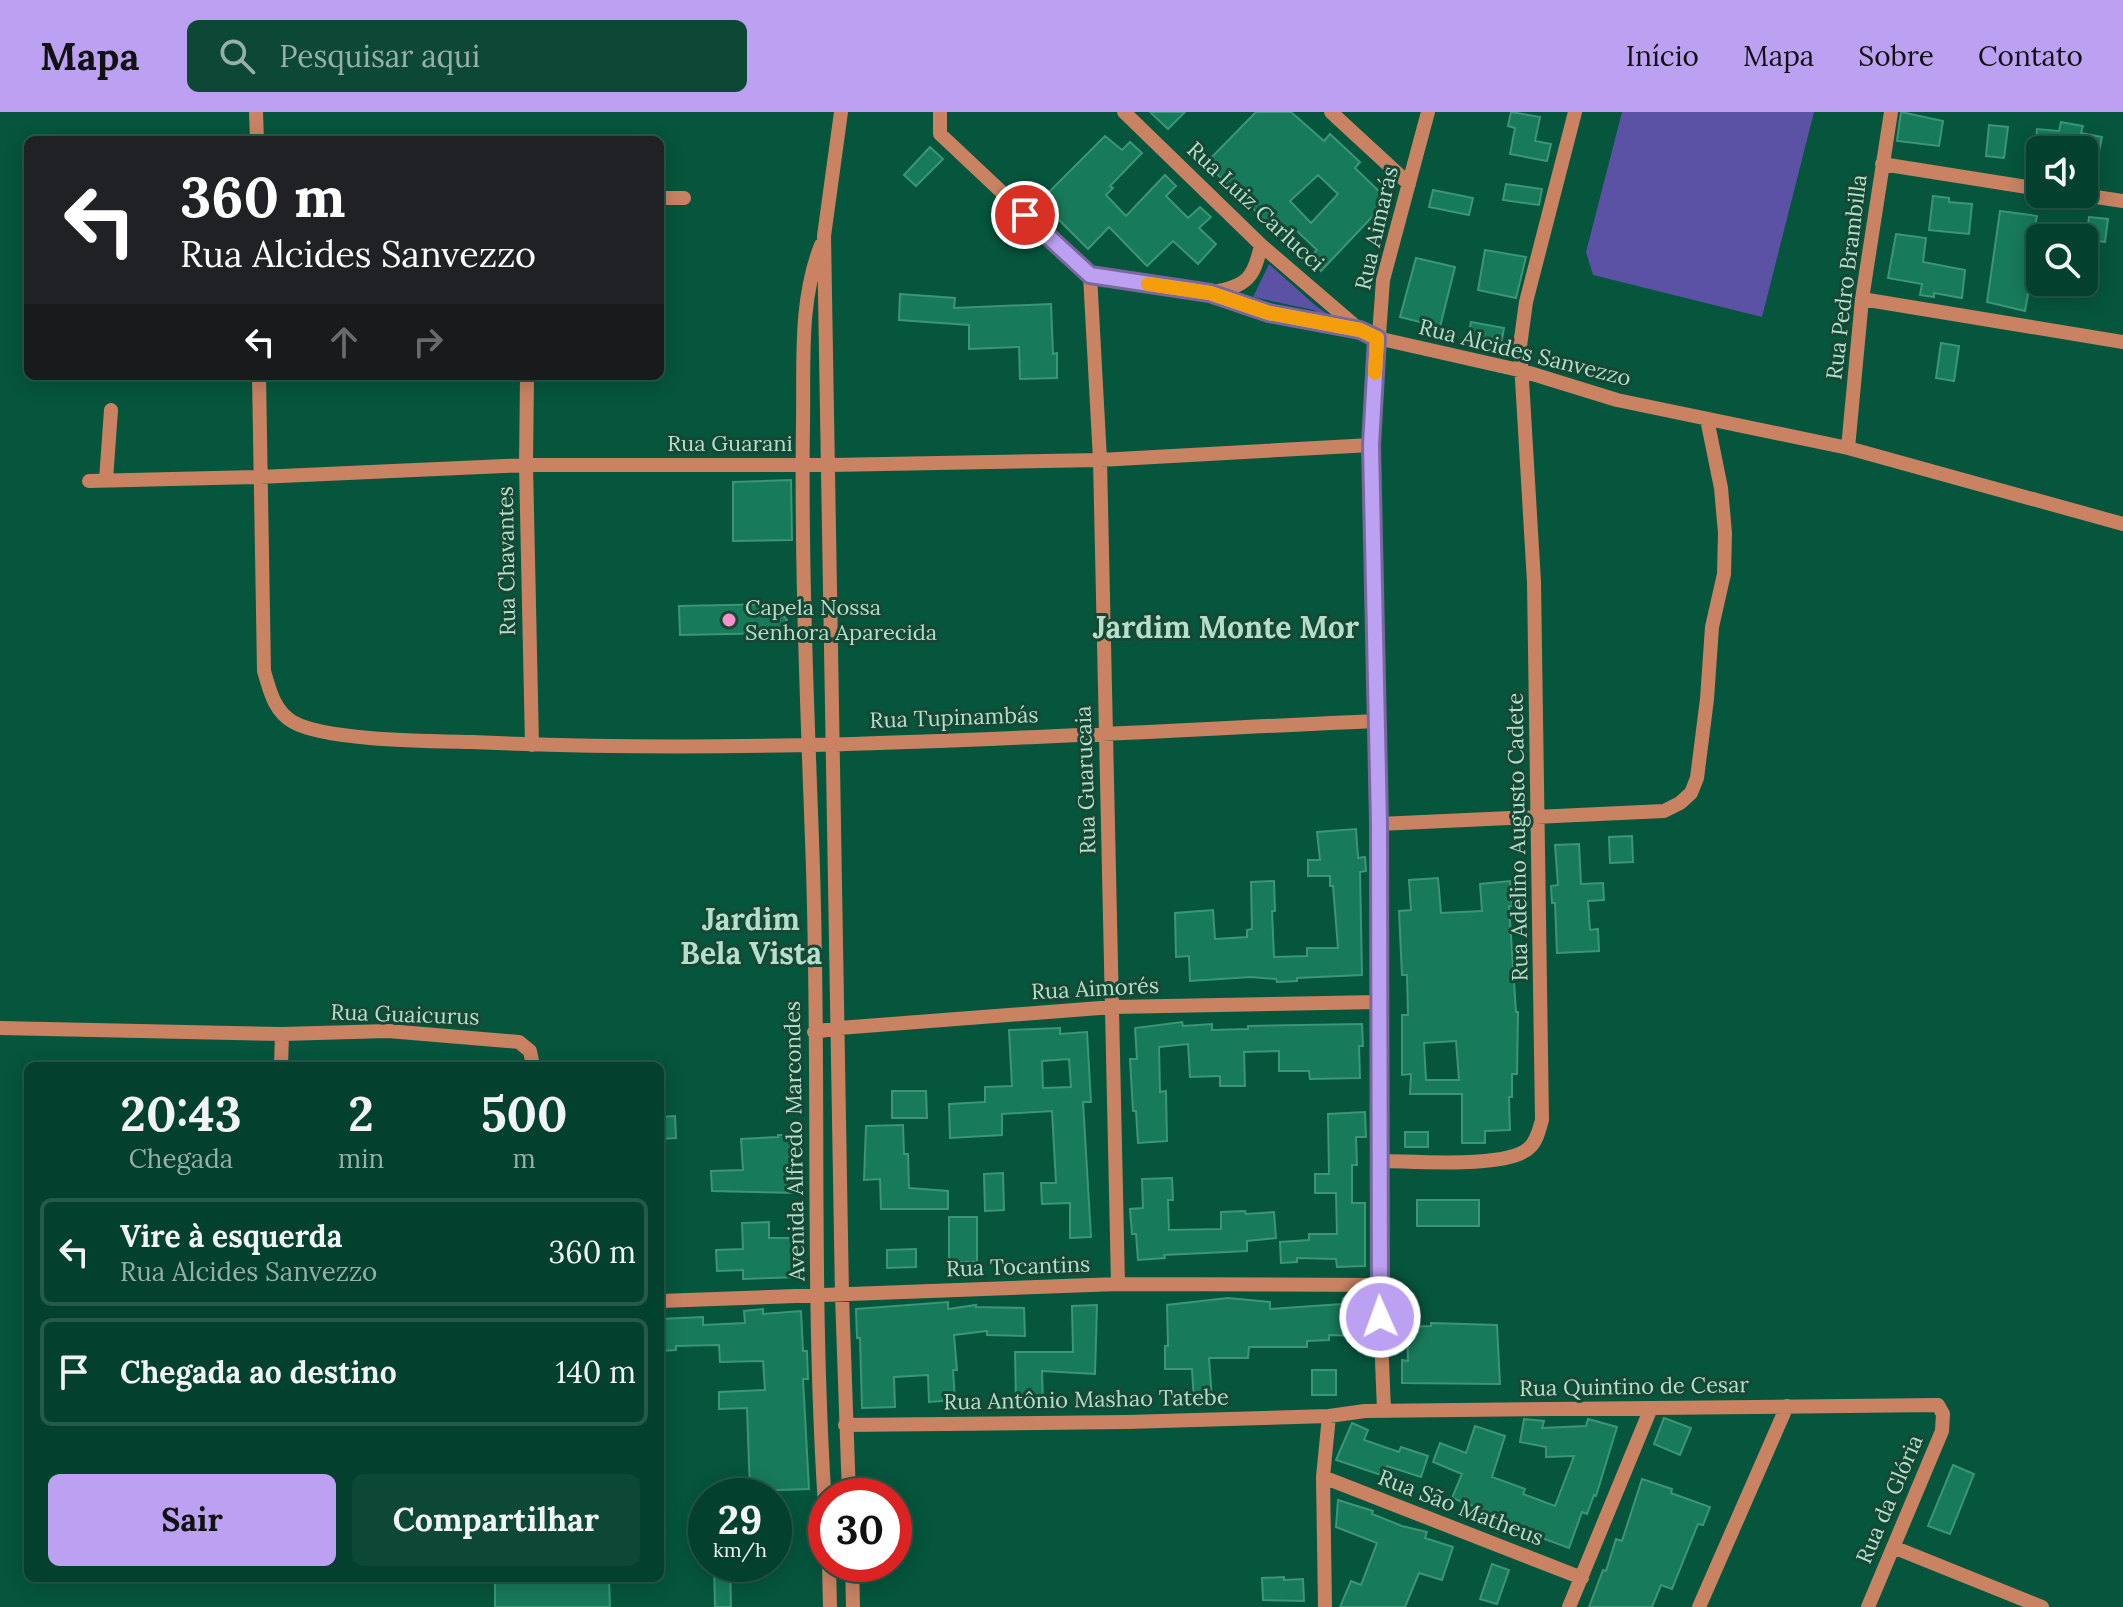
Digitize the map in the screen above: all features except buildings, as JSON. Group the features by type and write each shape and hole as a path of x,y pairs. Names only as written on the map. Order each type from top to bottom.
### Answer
{"street":[{"path":"256,112 257,136"},
{"name":"Avenida Alfredo Marcondes","path":"841,112 824,236 842,1296 848,1478"},
{"path":"940,112 940,134 1090,275"},
{"name":"Rua Luiz Carlucci","path":"1124,112 1261,245 1360,330"},
{"path":"1331,112 1409,184"},
{"name":"Rua Aimarás","path":"1384,1411 1379,1285 1379,824 1371,445 1383,280 1428,112"},
{"name":"Rua Adelino Augusto Cadete","path":"1381,1161 1491,1161 1512,1158 1528,1149 1538,1135 1542,1120 1534,582 1520,346 1526,302 1575,112"},
{"name":"Rua Pedro Brambilla","path":"1848,448 1862,299 1891,112"},
{"path":"1882,164 2026,187"},
{"path":"2098,197 2123,201"},
{"path":"664,198 684,198"},
{"name":"Avenida Alfredo Marcondes","path":"824,236 807,287 803,465 813,843 818,1297 824,1478"},
{"path":"1210,293 1231,289 1251,276 1261,245"},
{"name":"Rua Alcides Sanvezzo","path":"1090,275 1210,293 1269,313 1360,330 1377,338 1523,371 1617,400 1848,448 2123,524"},
{"name":"Rua Guarucaia","path":"1090,275 1100,460 1118,1284"},
{"path":"1862,299 2123,342"},
{"path":"259,380 259,477"},
{"name":"Rua Chavantes","path":"527,380 532,745"},
{"path":"106,480 111,410"},
{"path":"1379,824 1664,811 1691,793 1697,778 1707,699 1712,627 1724,574 1725,533 1721,488 1707,419"},
{"name":"Rua Guarani","path":"89,481 526,465 830,465 1100,460 1371,445"},
{"name":"Rua Tupinambás","path":"259,477 264,671 270,694 280,711 294,722 322,731 407,740 532,745 808,744 1377,721"},
{"name":"Rua Aimorés","path":"814,1032 1113,1007 1379,1002"},
{"name":"Rua Guaicurus","path":"0,1028 282,1034 388,1031 519,1042 526,1045 533,1062"},
{"path":"281,1062 282,1034"},
{"name":"Rua Tocantins","path":"664,1301 1118,1284 1379,1285"},
{"path":"1699,1607 1787,1406"},
{"name":"Rua Quintino de Cesar","path":"1329,1416 1384,1411 1940,1406"},
{"name":"Rua da Glória","path":"1868,1607 1942,1431 1944,1419 1940,1406"},
{"path":"1569,1607 1651,1408"},
{"path":"1325,1607 1323,1477 1329,1416"},
{"name":"Rua Antônio Mashao Tatebe","path":"845,1425 1329,1416"},
{"name":"Rua São Matheus","path":"1323,1477 1582,1578"},
{"path":"1893,1547 2042,1607"},
{"path":"829,1582 830,1607"},
{"path":"852,1582 853,1607"}],"shaded area":[{"path":"1622,112 1814,112 1762,317 1593,275 1586,252"},
{"path":"1269,264 1316,306 1338,321 1313,310 1253,297"}],"slow traffic":[{"path":"1148,284 1210,293 1269,313 1360,330 1377,338 1375,373"}],"place":[{"name":"Capela Nossa Senhora Aparecida","path":"729,620"}],"district":[{"name":"Jardim Monte Mor","path":"1226,627"},
{"name":"Jardim Bela Vista","path":"751,936"}],"route":[{"path":"1025,215 1090,275 1210,293 1269,313 1360,330 1377,338 1371,445 1379,824 1380,1317"}]}
